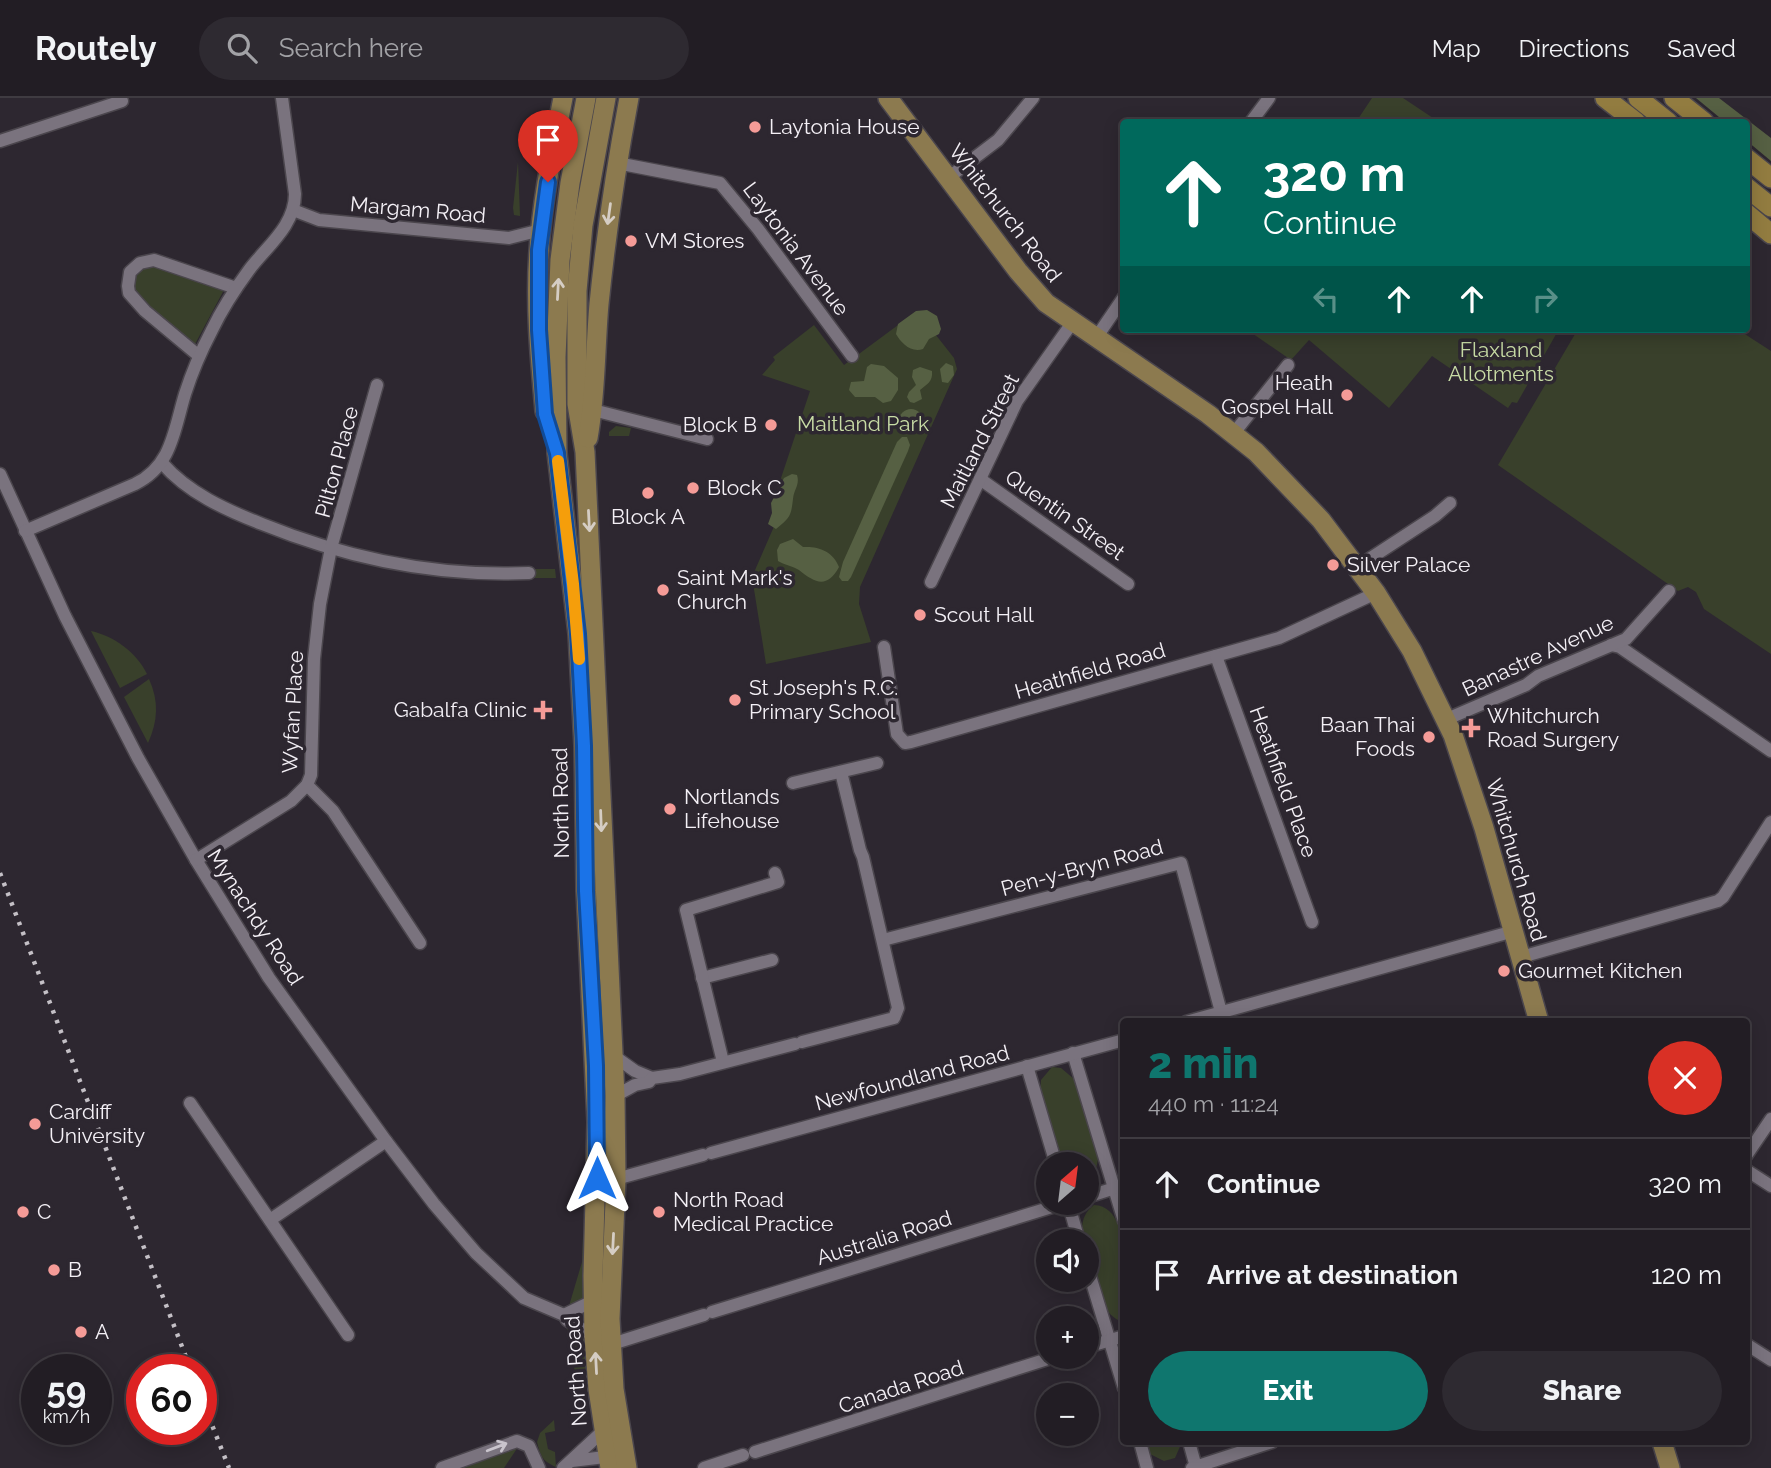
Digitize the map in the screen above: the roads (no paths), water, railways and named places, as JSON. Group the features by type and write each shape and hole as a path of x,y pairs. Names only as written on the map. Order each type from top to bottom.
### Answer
{"highway":[{"path":"1605,98 1632,119"},
{"path":"1638,98 1664,119"},
{"path":"1674,98 1700,119"},
{"path":"1750,161 1771,178"},
{"path":"1750,190 1771,207"},
{"path":"1750,216 1771,234"}],"main road":[{"path":"557,453 545,414 537,277 541,230 563,98"},
{"name":"North Road","path":"586,98 565,213 560,260 556,357 557,453 576,609 584,746 586,891 597,1122 593,1301 614,1388 617,1462"},
{"name":"North Road","path":"606,98 583,225 577,291 576,358 577,404 586,452 603,865 614,1056 616,1180 610,1319 603,1340 603,1431 617,1462"},
{"path":"586,452 593,410 599,306 617,163 629,98"},
{"name":"Whitchurch Road","path":"888,98 1034,291 1072,323 1234,433 1306,503 1376,593 1412,651 1447,719 1469,779 1538,1018"},
{"path":"1663,1445 1670,1468"}],"street":[{"path":"25,531 146,479 162,463 170,449 188,384 199,356 236,288 283,229 293,210 296,194 282,98"},
{"path":"948,177 998,139 1033,98"},
{"path":"1253,119 1269,98"},
{"path":"0,141 122,101"},
{"name":"Laytonia Avenue","path":"617,163 720,183 758,229 852,356"},
{"name":"Margam Road","path":"293,210 319,220 509,238 541,230"},
{"path":"199,356 134,300 128,286 130,272 140,263 154,260 236,288"},
{"path":"1096,338 1120,303"},
{"name":"Maitland Street","path":"931,582 1017,401 1072,323"},
{"path":"1234,433 1289,365"},
{"name":"Pilton Place","path":"331,548 377,385"},
{"path":"593,410 707,439"},
{"path":"162,463 183,484 214,502 294,537 331,548 420,567 529,573"},
{"name":"Mynachdy Road","path":"0,474 25,531 138,758 196,860 270,978 434,1204 500,1276 524,1298 564,1315 567,1320 603,1340"},
{"name":"Quentin Street","path":"980,479 1128,584"},
{"path":"1357,567 1435,516 1450,503"},
{"name":"Wyfan Place","path":"196,860 291,801 307,785 313,762 314,659 320,604 331,548"},
{"name":"Banastre Avenue","path":"1447,719 1626,639 1669,591"},
{"name":"Heathfield Road","path":"884,647 897,734 905,743 1279,638 1376,593"},
{"path":"1611,645 1620,648 1771,751"},
{"name":"Heathfield Place","path":"1216,656 1312,922"},
{"path":"793,783 877,763"},
{"path":"615,1096 652,1078 894,1018 898,1013 883,940 841,772"},
{"path":"307,785 333,811 419,943"},
{"path":"1521,957 1718,901 1771,822"},
{"name":"Pen-y-Bryn Road","path":"883,940 1181,863 1222,1012"},
{"path":"723,1062 686,910 778,882 775,873"},
{"path":"1200,1018 1514,931"},
{"path":"702,978 772,960"},
{"name":"Newfoundland Road","path":"616,1180 1120,1041"},
{"path":"1073,1053 1119,1187 1099,1193"},
{"path":"614,1056 652,1078"},
{"path":"1027,1066 1052,1152"},
{"path":"190,1103 348,1335"},
{"path":"1750,1150 1771,1119"},
{"path":"270,1220 386,1141"},
{"path":"1750,1173 1771,1186"},
{"name":"Australia Road","path":"603,1340 708,1314 1036,1212"},
{"path":"1095,1292 1120,1375"},
{"path":"564,1315 593,1301"},
{"path":"1099,1343 1120,1337"},
{"path":"1750,1347 1771,1360"},
{"name":"Canada Road","path":"705,1468 1036,1363"},
{"path":"567,1465 603,1431"},
{"path":"442,1468 517,1441 529,1446 539,1468"},
{"path":"1141,1445 1147,1468"},
{"path":"1190,1445 1194,1467 1263,1445"},
{"path":"567,1465 617,1462"}],"railway":[{"path":"0,873 185,1354"},
{"path":"217,1438 229,1468"}],"place":[{"name":"Laytonia House","path":"755,127"},
{"name":"VM Stores","path":"631,241"},
{"name":"Heath Gospel Hall","path":"1347,395"},
{"name":"Block B","path":"771,425"},
{"name":"Block C","path":"693,488"},
{"name":"Block A","path":"648,493"},
{"name":"Silver Palace","path":"1333,565"},
{"name":"Saint Mark's Church","path":"663,590"},
{"name":"Scout Hall","path":"920,615"},
{"name":"St Joseph's R.C. Primary School","path":"735,700"},
{"name":"Gabalfa Clinic","path":"543,710"},
{"name":"Whitchurch Road Surgery","path":"1471,728"},
{"name":"Baan Thai Foods","path":"1429,737"},
{"name":"Nortlands Lifehouse","path":"670,809"},
{"name":"Gourmet Kitchen","path":"1504,971"},
{"name":"Cardiff University","path":"35,1124"},
{"name":"C","path":"23,1212"},
{"name":"North Road Medical Practice","path":"659,1212"},
{"name":"B","path":"54,1270"},
{"name":"A","path":"81,1332"}],"park label":[{"name":"Flaxland Allotments","path":"1501,362"},
{"name":"Maitland Park","path":"863,424"}]}
